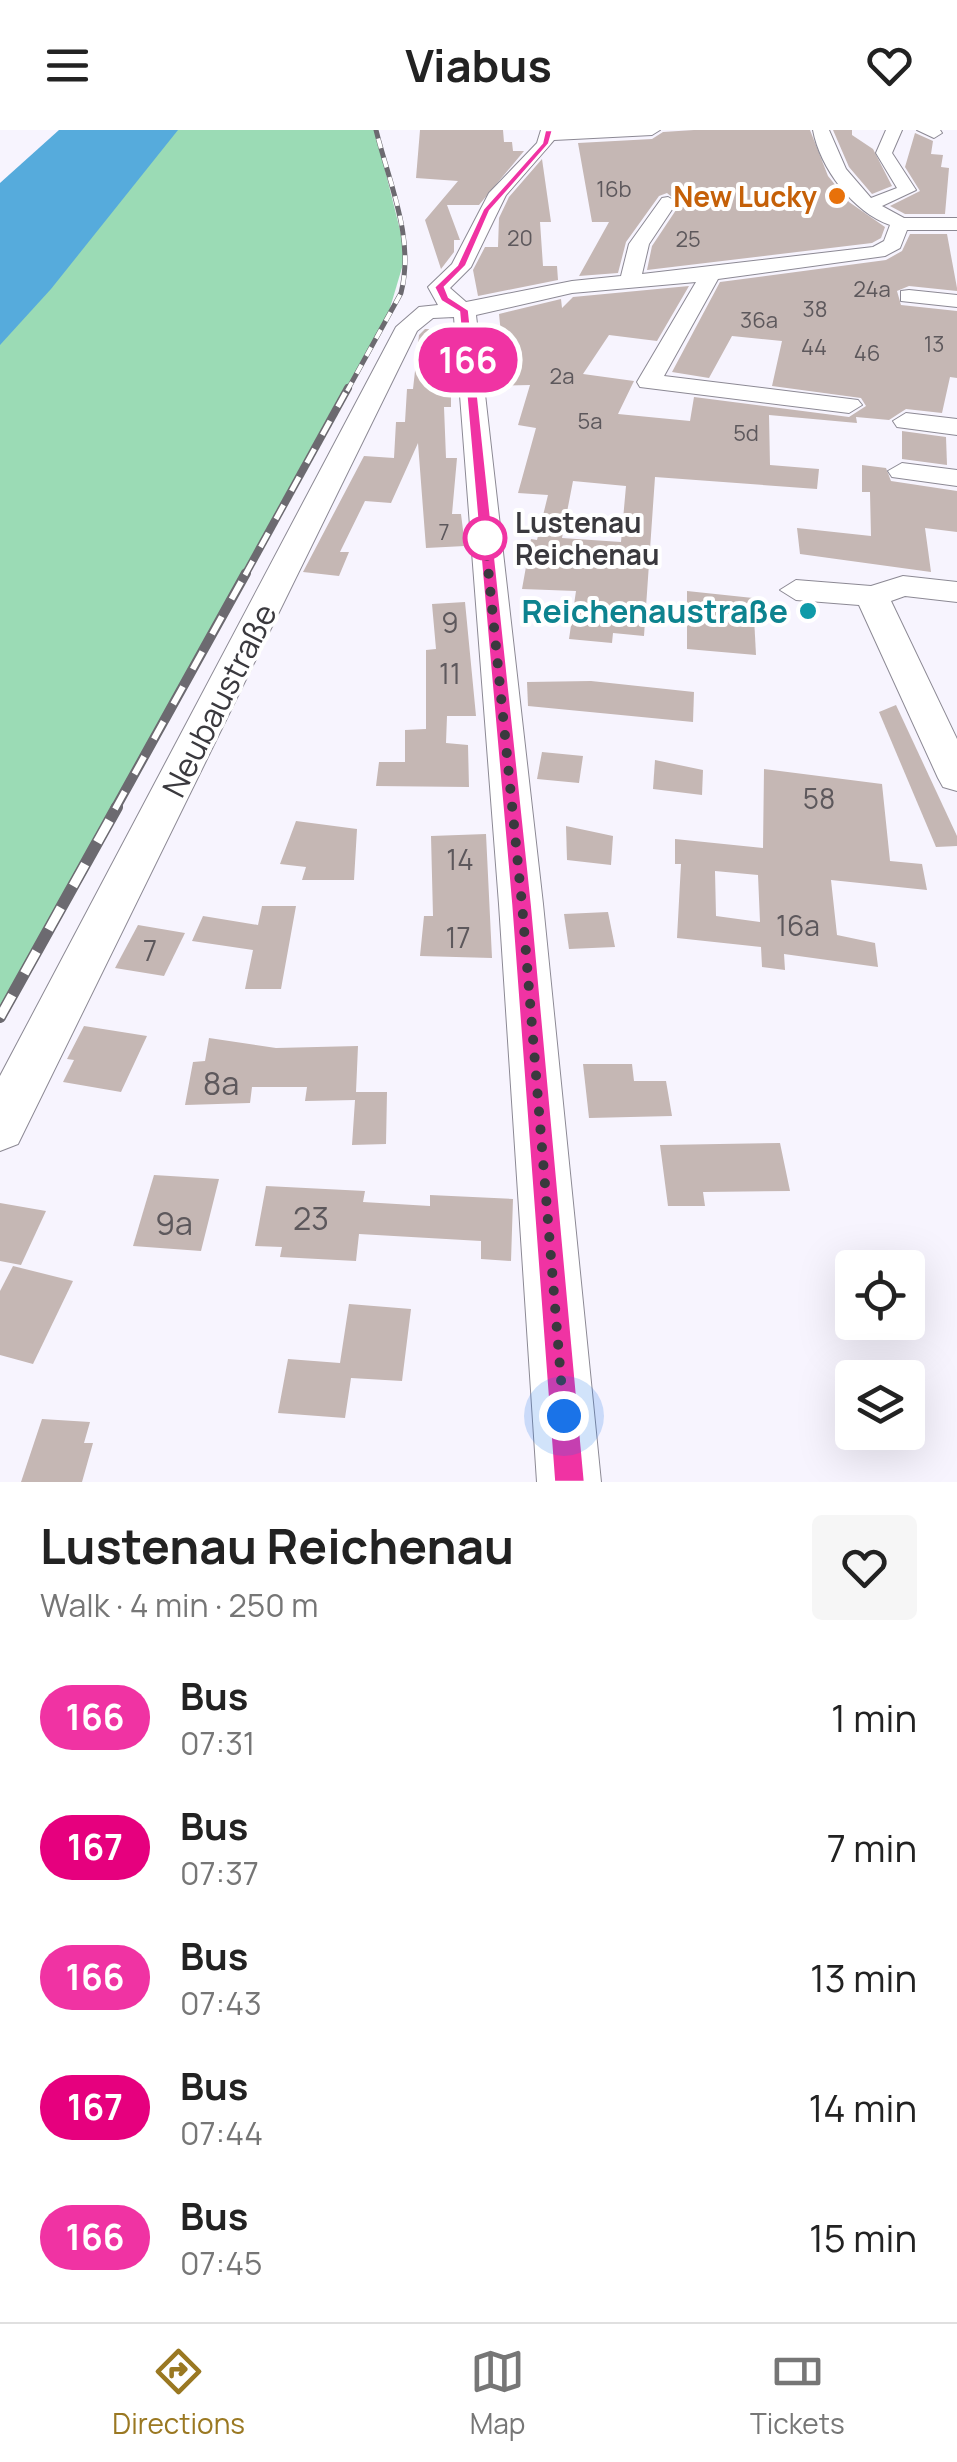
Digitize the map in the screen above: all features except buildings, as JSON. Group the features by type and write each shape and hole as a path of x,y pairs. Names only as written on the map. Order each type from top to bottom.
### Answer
{"street":[{"path":"570,1482 522,904 464,310 444,299 442,282 462,266 498,193 549,133 652,130"},
{"path":"821,130 827,160 889,219 904,224 957,224"},
{"path":"871,204 906,190 884,154 894,130"},
{"path":"636,280 631,275 634,256 668,202"},
{"name":"Neubaustraße","path":"0,1128 407,327 428,312 464,310 572,287 878,252 893,244 898,227 904,224"},
{"path":"711,274 648,382 850,405"},
{"path":"910,296 957,301"},
{"path":"906,421 957,427"},
{"path":"902,471 957,478"},
{"path":"796,590 874,596 902,586 957,592"},
{"path":"874,596 876,612 957,778"}],"green space":[{"path":"177,130 375,130 406,254 385,325 0,1017 0,343"}],"water":[{"path":"59,130 178,130 51,289 0,345 0,183"}],"railway":[{"path":"347,391 401,293 404,272 403,231 376,130"},
{"path":"245,575 348,388"},
{"path":"115,809 246,573"},
{"path":"0,1017 117,807"}],"bus line":[{"name":"166","path":"549,130 545,144 486,210 462,266 442,282 440,293 450,304 464,310 472,425 522,904 570,1482"}],"place":[{"name":"New Lucky","path":"837,196"},
{"name":"Lustenau Reichenau","path":"485,538"},
{"name":"Reichenaustraße","path":"808,611"}],"route":[{"path":"485,538 522,904 564,1416"}]}
